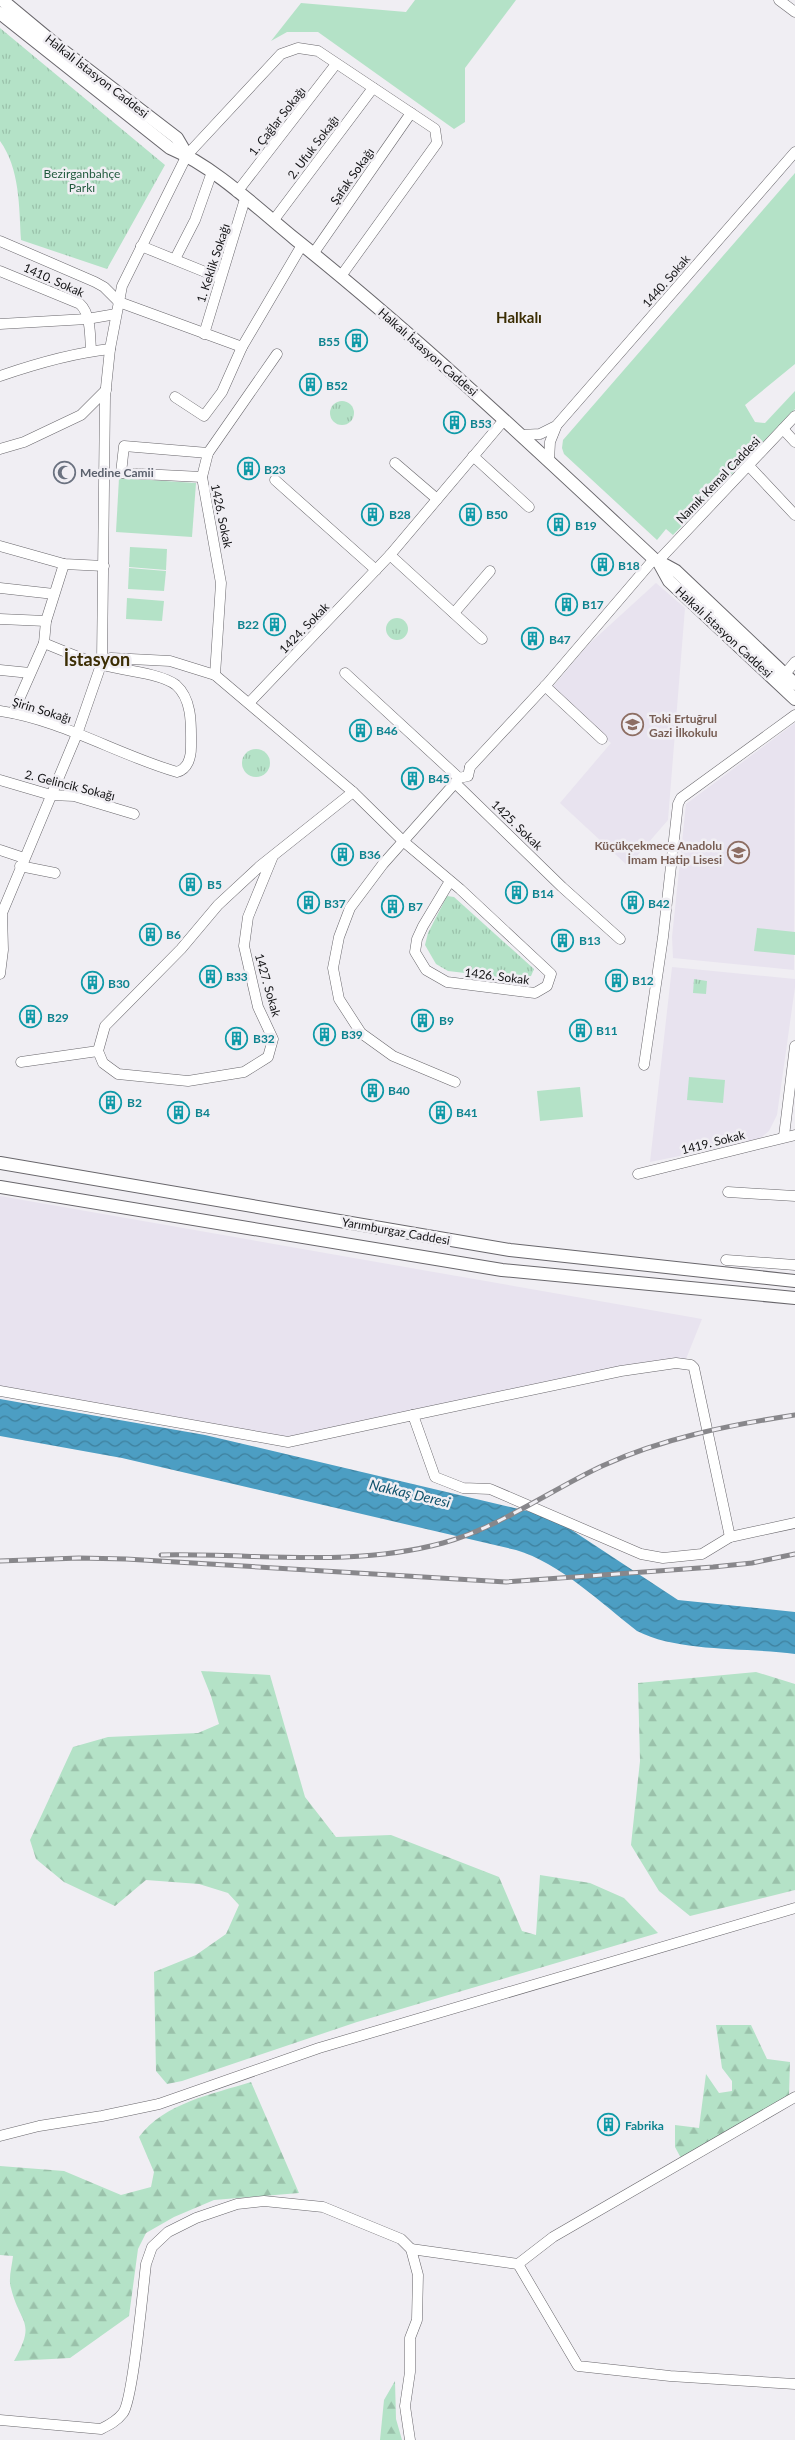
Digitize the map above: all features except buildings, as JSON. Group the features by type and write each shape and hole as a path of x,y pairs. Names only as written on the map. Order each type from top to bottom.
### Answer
{"main road":[{"name":"Halkalı İstasyon Caddesi","path":"2,0 61,49 177,138 187,155"},
{"name":"Halkalı İstasyon Caddesi","path":"0,13 170,148 187,155 212,172 341,276 521,435 656,560 676,571 795,684"},
{"name":"Halkalı İstasyon Caddesi","path":"656,560 669,581 795,699"},
{"name":"Yarımburgaz Caddesi","path":"0,1163 510,1250 795,1281"},
{"name":"Yarımburgaz Caddesi","path":"0,1187 502,1270 795,1298"}],"street":[{"path":"779,0 795,12"},
{"path":"0,974 3,950 1,913 76,734 102,664 106,390 110,349 122,286 187,155 281,54 298,48 318,51 435,129 438,143 341,276"},
{"name":"1. Çağlar Sokağı","path":"241,196 336,64"},
{"name":"2. Ufuk Sokağı","path":"273,221 373,88"},
{"name":"Şafak Sokağı","path":"313,254 411,113"},
{"name":"1440. Sokak","path":"549,461 550,442 556,426 795,152"},
{"path":"174,258 195,220 212,172"},
{"name":"1. Keklik Sokağı","path":"204,334 241,196"},
{"path":"0,241 95,282 104,287 119,302 242,347"},
{"path":"175,397 204,416 222,392 242,347 302,245"},
{"path":"141,246 220,278"},
{"name":"1410. Sokak","path":"0,271 80,304 84,308 87,319"},
{"path":"0,316 0,324 87,319 116,314"},
{"path":"87,319 91,351"},
{"path":"0,376 28,366 91,351 110,349"},
{"name":"1426. Sokak","path":"214,675 221,583 202,477 208,453 277,354"},
{"path":"0,449 32,438 81,415 106,390"},
{"name":"Namık Kemal Caddesi","path":"656,560 749,466 795,416"},
{"name":"1424. Sokak","path":"249,702 376,570 504,420"},
{"name":"1440. Sokak","path":"521,435 540,434 556,426"},
{"path":"783,429 795,442"},
{"path":"202,477 121,473 124,446 208,453"},
{"path":"474,456 529,506"},
{"path":"395,463 437,499"},
{"path":"749,466 795,515"},
{"path":"275,480 376,570"},
{"path":"0,546 64,564 104,566"},
{"path":"390,554 482,639"},
{"path":"455,1082 393,1056 361,1033 339,998 333,968 339,937 350,908 383,864 457,780 461,769 470,767 545,686 656,560"},
{"path":"13,713 44,643 46,622 64,564"},
{"path":"454,614 490,571"},
{"path":"0,588 54,594"},
{"path":"0,619 46,622"},
{"path":"44,643 102,664"},
{"name":"1426. Sokak","path":"111,658 170,661 214,675 249,702 353,792 403,841 450,881 551,974 547,986 535,993 447,982 426,970 415,952 417,939 450,881"},
{"path":"785,674 795,662"},
{"name":"Şirin Sokağı","path":"0,711 13,713 76,734 147,763 177,772 184,768 191,754 191,722 186,700 175,685 158,678 102,664"},
{"path":"0,670 30,673"},
{"name":"1425. Sokak","path":"345,673 457,780 562,887 620,939"},
{"path":"545,686 602,739"},
{"path":"644,1065 663,937 678,804 681,798 795,714"},
{"name":"2. Gelincik Sokağı","path":"0,780 50,794 74,796 134,814"},
{"name":"1427. Sokak","path":"273,856 248,917 244,946 258,1007 273,1039 268,1057 244,1072 188,1081 118,1074 103,1063 98,1051 105,1026 181,949 218,905 273,856 353,792"},
{"path":"0,850 22,862 55,873"},
{"path":"784,1136 795,1046"},
{"path":"22,1062 98,1051"},
{"name":"1419. Sokak","path":"638,1174 784,1136 795,1135"},
{"path":"728,1192 795,1196"},
{"path":"726,1260 795,1266"},
{"path":"0,1391 288,1442 621,1371 676,1364 691,1365 694,1368 730,1537"},
{"path":"413,1415 435,1477 463,1488 490,1489 648,1555 663,1558 702,1554 730,1537 795,1523"},
{"path":"0,2136 39,2126 102,2116 159,2104 319,2048 795,1908"},
{"path":"411,2249 518,2264 553,2237 795,2097"},
{"path":"0,2420 101,2429 112,2424 124,2412 130,2390 146,2264 152,2247 168,2232 196,2218 237,2204 264,2201 323,2207 401,2239 411,2249 418,2275 417,2320 410,2338 410,2372 405,2406 410,2440"},
{"path":"518,2264 578,2366 661,2375 795,2384"}],"shaded area":[{"name":"Toki Ertuğrul Gazi İlkokulu","path":"656,583 685,608 668,820 628,866 560,803 611,743 551,689 588,645"},
{"name":"Küçükçekmece Anadolu İmam Hatip Lisesi","path":"795,723 794,970 673,958 672,937 686,804"},
{"path":"672,967 795,979 795,987 777,1115 769,1131 758,1140 650,1162"},
{"path":"0,1196 702,1319 686,1359 281,1446 0,1395"}],"green space":[{"path":"415,0 516,0 465,68 465,122 454,129 318,32 287,32 271,41 301,3 406,12"},
{"name":"Bezirganbahçe Parkı","path":"0,28 165,165 107,269 21,240 19,201 15,176 7,152 0,141"},
{"path":"795,173 795,364 745,405 755,422 765,423 795,391 795,409 673,535 666,529 657,540 564,454 562,448 563,440"},
{"path":"342,401 347,402 353,408 353,418 347,424 342,425 337,424 331,418 330,413 331,408 337,402"},
{"path":"119,478 196,483 192,537 116,532"},
{"path":"130,547 167,549 166,570 129,567"},
{"path":"129,568 166,571 164,591 128,589"},
{"path":"127,598 164,601 162,621 126,619"},
{"path":"397,618 405,621 408,629 405,637 397,640 389,637 386,629 389,621"},
{"path":"256,749 266,753 270,763 266,773 256,777 246,773 242,763 246,753"},
{"path":"447,896 454,897 534,969 531,976 525,980 448,971 436,964 425,945 428,933"},
{"path":"757,928 795,932 795,955 754,951"},
{"path":"694,979 707,981 706,994 693,993"},
{"path":"689,1077 725,1080 723,1103 687,1100"},
{"path":"580,1087 583,1117 540,1121 537,1091"},
{"path":"201,1671 270,1675 305,1797 336,1837 391,1835 499,1877 522,1931 536,1935 540,1875 590,1883 624,1898 658,1933 357,2022 182,2081 167,2084 156,2071 154,1972 196,1955 226,1934 239,1905 228,1893 199,1884 146,1880 115,1906 64,1882 36,1859 30,1840 73,1747 108,1737 198,1733 219,1724"},
{"path":"756,1672 795,1684 795,1890 690,1916 659,1891 631,1845 640,1761 638,1683"},
{"path":"716,2025 751,2025 767,2059 790,2062 789,2095 682,2160 675,2147 675,2125 699,2128 706,2074 719,2093 732,2091 732,2081 722,2068"},
{"path":"251,2082 299,2193 214,2200 174,2217 146,2233 138,2249 129,2316 70,2358 14,2361 21,2348 26,2330 10,2284 13,2256 0,2255 0,2166 64,2171 121,2195 151,2187 154,2172 139,2137 149,2125 175,2108 190,2101"},
{"path":"395,2381 396,2419 402,2440 380,2440 384,2400"}],"water":[{"name":"Nakkaş Deresi","path":"0,1399 205,1435 540,1514 564,1525 678,1600 795,1612 795,1654 693,1646 654,1638 637,1631 564,1574 532,1556 516,1550 122,1458 0,1436"}],"railway":[{"path":"161,1555 303,1558 373,1555 408,1551 443,1543 484,1528 582,1476 625,1456 697,1434 795,1415"},
{"path":"0,1561 79,1558 126,1559 506,1582 713,1567 752,1563 795,1554"}],"place":[{"name":"B55","path":"356,341"},
{"name":"B52","path":"310,385"},
{"name":"B53","path":"454,423"},
{"name":"B23","path":"248,469"},
{"name":"Medine Camii","path":"64,472"},
{"name":"B28","path":"373,514"},
{"name":"B50","path":"470,514"},
{"name":"B19","path":"559,525"},
{"name":"B18","path":"602,565"},
{"name":"B17","path":"566,604"},
{"name":"B22","path":"275,624"},
{"name":"B47","path":"533,639"},
{"name":"Toki Ertuğrul Gazi İlkokulu","path":"633,725"},
{"name":"B46","path":"360,730"},
{"name":"B45","path":"412,778"},
{"name":"Küçükçekmece Anadolu İmam Hatip Lisesi","path":"738,852"},
{"name":"B36","path":"343,854"},
{"name":"B5","path":"191,884"},
{"name":"B14","path":"516,893"},
{"name":"B37","path":"308,903"},
{"name":"B42","path":"632,903"},
{"name":"B7","path":"392,906"},
{"name":"B6","path":"150,934"},
{"name":"B13","path":"563,940"},
{"name":"B33","path":"210,976"},
{"name":"B12","path":"616,980"},
{"name":"B30","path":"92,983"},
{"name":"B29","path":"31,1017"},
{"name":"B9","path":"423,1020"},
{"name":"B11","path":"580,1030"},
{"name":"B39","path":"325,1034"},
{"name":"B32","path":"237,1038"},
{"name":"B40","path":"372,1090"},
{"name":"B2","path":"111,1102"},
{"name":"B4","path":"179,1112"},
{"name":"B41","path":"440,1112"},
{"name":"Fabrika","path":"609,2125"}],"district":[{"name":"Halkalı","path":"519,317"},
{"name":"İstasyon","path":"97,659"}]}
